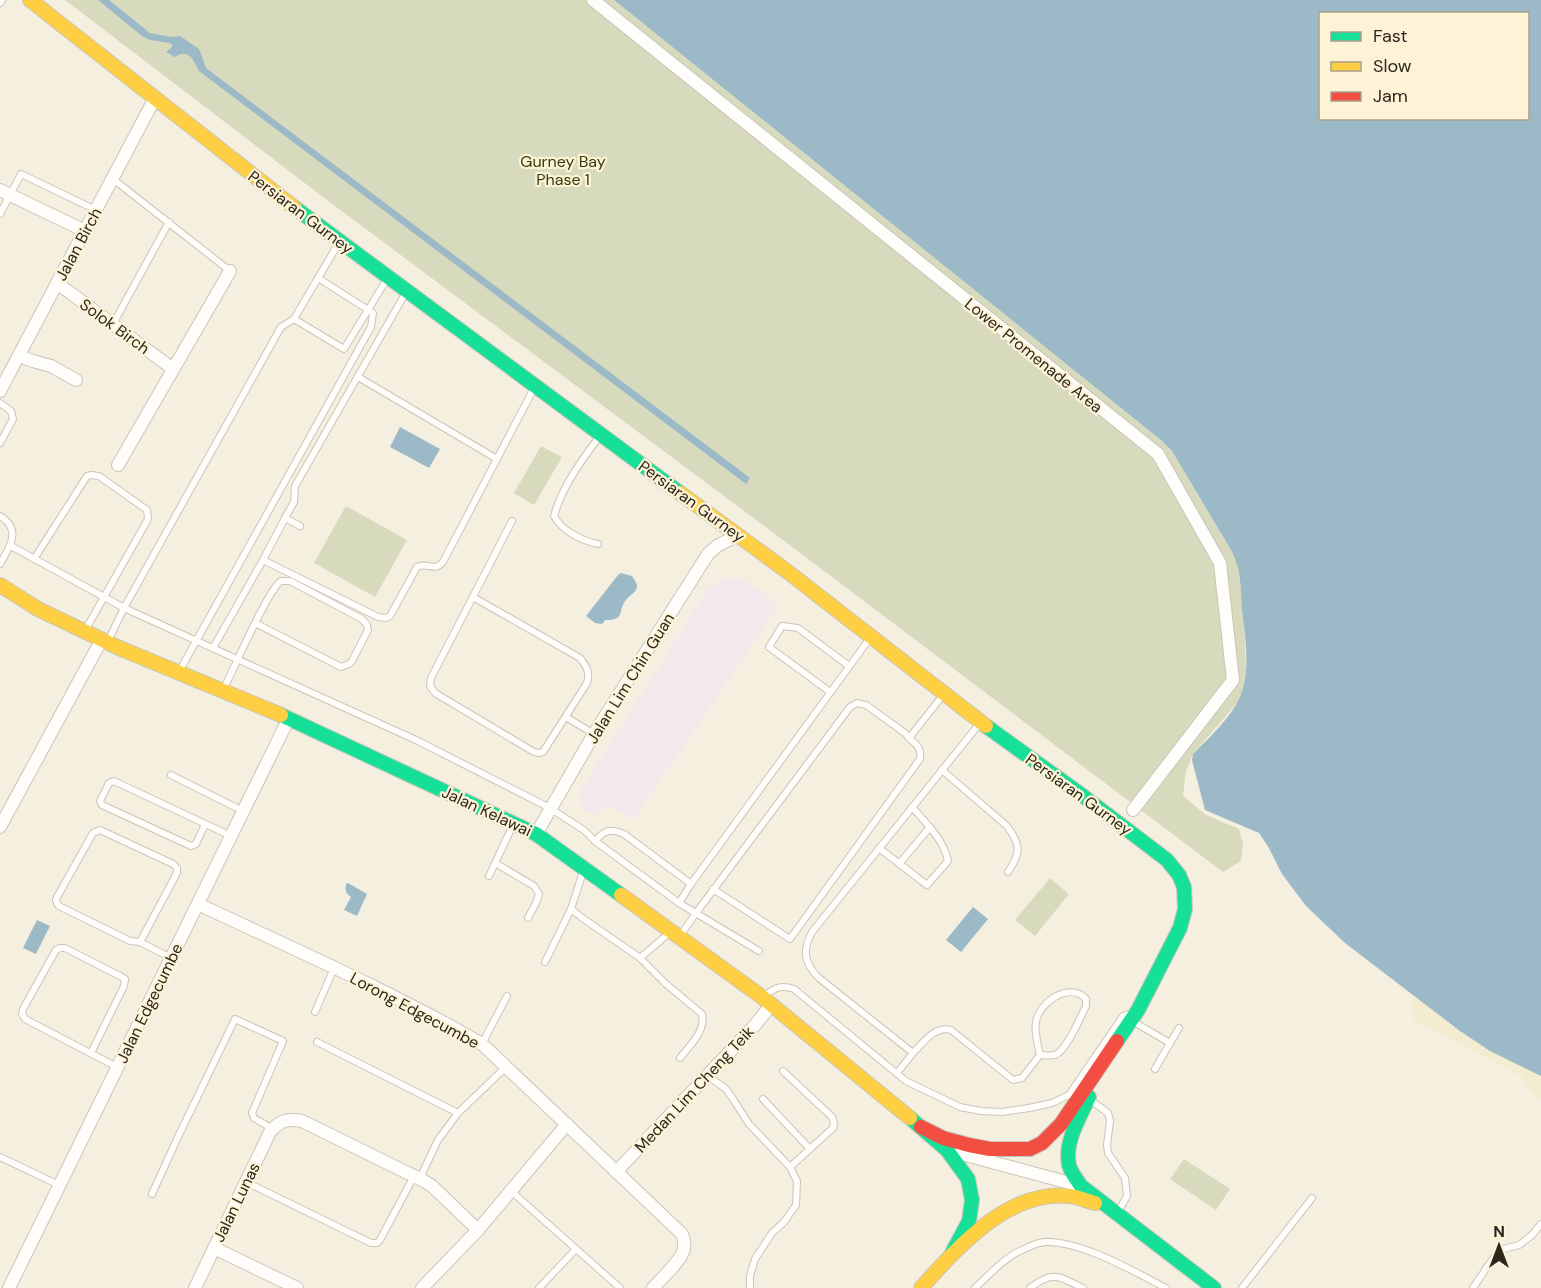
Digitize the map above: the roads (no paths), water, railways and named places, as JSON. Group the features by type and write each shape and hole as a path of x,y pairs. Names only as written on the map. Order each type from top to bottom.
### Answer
{"main road":[{"name":"Persiaran Gurney","path":"30,0 289,204 788,572 980,722 1167,860 1179,875 1184,887 1186,899 1180,928 1134,1015 1101,1068"},
{"name":"Jalan Kelawai","path":"0,585 38,609 104,641 289,718 536,834 766,1001 947,1150 968,1179 972,1200 969,1221 952,1253"},
{"name":"Jalan Kelawai","path":"921,1127 943,1138 969,1145 990,1149 1030,1149 1042,1143 1061,1124 1101,1068"},
{"path":"1101,1068 1074,1133 1068,1153 1069,1166 1081,1186 1207,1286"},
{"path":"921,1288 952,1253 987,1223 1005,1210 1023,1202 1056,1193 1070,1194 1115,1212"}],"street":[{"name":"Lower Promenade Area","path":"593,0 1158,454 1220,563 1233,680 1133,810"},
{"name":"Jalan Birch","path":"0,391 155,98"},
{"path":"5,193 85,231"},
{"path":"118,465 230,271"},
{"name":"Solok Birch","path":"57,283 173,369"},
{"path":"19,356 51,366 76,380"},
{"name":"Jalan Lim Chin Guan","path":"536,834 594,734 708,554 717,546 738,535"},
{"path":"0,827 104,641"},
{"name":"Jalan Edgecumbe","path":"9,1288 289,718"},
{"name":"Lorong Edgecumbe","path":"198,904 334,968 455,1028 482,1044 682,1234 685,1241 684,1250 653,1288"},
{"name":"Medan Lim Cheng Teik","path":"616,1172 755,1025 766,1001"},
{"name":"Jalan Lunas","path":"195,1288 273,1129 283,1121 292,1119 302,1121 417,1178"},
{"path":"422,1288 478,1230 567,1124"},
{"path":"947,1150 1081,1186"},
{"path":"417,1178 432,1186 478,1230"},
{"path":"214,1248 297,1288"}],"lane":[{"path":"0,214 5,193 21,174 96,210"},
{"path":"112,179 230,271"},
{"path":"112,325 169,222"},
{"path":"104,641 281,327 294,319 339,241"},
{"path":"294,319 344,349 388,277"},
{"path":"178,673 371,327 373,314 318,278"},
{"path":"213,648 294,502 295,486 407,291"},
{"path":"358,377 497,459"},
{"path":"263,560 386,618 393,613 417,567 424,564 436,567 443,562 535,387"},
{"path":"0,404 11,411 13,419 0,443"},
{"path":"598,544 582,539 558,524 554,516 557,504 566,488 601,434"},
{"path":"34,559 84,480 91,475 99,476 147,510 148,518 85,631"},
{"path":"0,516 12,527 13,537 11,546 0,564"},
{"path":"285,518 300,526"},
{"path":"473,597 580,658 587,667 589,675 587,683 543,752 534,752 432,690 430,682 431,678 512,521"},
{"path":"11,546 124,608 416,740 550,808 585,831 595,841 679,903 759,951"},
{"path":"223,690 255,623 275,586 285,580 362,619 368,630 352,661 341,667 255,623"},
{"path":"400,580 407,584"},
{"path":"830,692 769,647 782,626 798,628 849,666"},
{"path":"679,903 870,637"},
{"path":"909,738 944,694"},
{"path":"640,958 675,934 696,913 713,889 854,704 866,705 905,733 919,747 920,759 790,939 713,889"},
{"path":"566,717 594,734"},
{"path":"913,1053 811,970 805,951 807,941 980,722"},
{"path":"942,770 1007,826 1015,836 1019,847 1016,860 1008,872"},
{"path":"171,775 244,812"},
{"path":"205,824 195,844 191,846 102,805 100,801 109,783 114,781 231,836"},
{"path":"879,848 927,885 948,861 946,852 930,827 912,807"},
{"path":"489,876 514,824"},
{"path":"899,864 930,827"},
{"path":"140,942 177,873 177,868 173,864 100,830 96,831 57,899 57,903 130,941 140,942 171,958"},
{"path":"595,841 608,831 615,830 624,834 691,884"},
{"path":"495,863 534,885 539,894 528,918"},
{"path":"545,962 571,909 584,869"},
{"path":"571,909 640,958 666,984 702,1014 704,1021 702,1029 680,1058"},
{"path":"91,1053 125,980 65,948 60,948 56,950 22,1014 26,1019 91,1053 118,1067"},
{"path":"315,1012 334,968"},
{"path":"766,1001 780,987 794,989 906,1081 960,1107 1002,1112 1052,1103 1069,1095 1123,1016 1134,1015 1170,1043"},
{"path":"897,1073 933,1032 945,1028 951,1030 1013,1080 1022,1078 1040,1055 1036,1021 1041,1010 1052,998 1065,993 1082,995 1086,999 1086,1006 1064,1047 1057,1054 1040,1055"},
{"path":"482,1044 507,996"},
{"path":"152,1194 235,1019 283,1041 252,1113 254,1118 273,1129"},
{"path":"1155,1069 1179,1028"},
{"path":"317,1042 458,1113"},
{"path":"246,1182 371,1243 377,1243 438,1140 458,1113 506,1066"},
{"path":"783,1071 832,1117 834,1123 833,1128 790,1167"},
{"path":"708,1076 726,1089 749,1124 790,1167 797,1181 796,1205 784,1222 772,1233 755,1259 750,1276 750,1288"},
{"path":"764,1099 810,1149"},
{"path":"1089,1099 1107,1113 1110,1121 1107,1153 1125,1178 1127,1196 1115,1212"},
{"path":"0,1157 60,1186"},
{"path":"511,1191 620,1288"},
{"path":"1242,1288 1312,1198"},
{"path":"1473,1288 1494,1257 1504,1249 1520,1245 1541,1224"},
{"path":"975,1288 1020,1250 1043,1242 1068,1244 1094,1253 1166,1288"},
{"path":"539,1288 576,1249"},
{"path":"1030,1288 1044,1278 1060,1277 1083,1288"}],"water":[{"path":"98,0 109,0 150,33 171,37 180,36 199,49 206,68 750,478 746,484 199,71 190,57 184,54 175,57 166,52 173,46 170,43 150,40 142,36"},
{"path":"614,0 1541,0 1541,1076 1490,1051 1460,1031 1345,943 1306,906 1282,874 1259,833 1205,810 1192,760 1193,754 1229,715 1238,701 1245,679 1246,656 1240,578 1231,550 1172,451"},
{"path":"400,427 440,449 429,468 390,447"},
{"path":"621,573 632,576 637,585 636,590 625,601 616,619 605,620 602,624 595,623 586,616"},
{"path":"348,883 367,894 357,916 344,910 351,897 346,890"},
{"path":"973,907 988,919 961,952 946,940"},
{"path":"37,920 50,926 36,954 23,948"}],"park label":[{"name":"Gurney Bay Phase 1","path":"563,170"}]}
